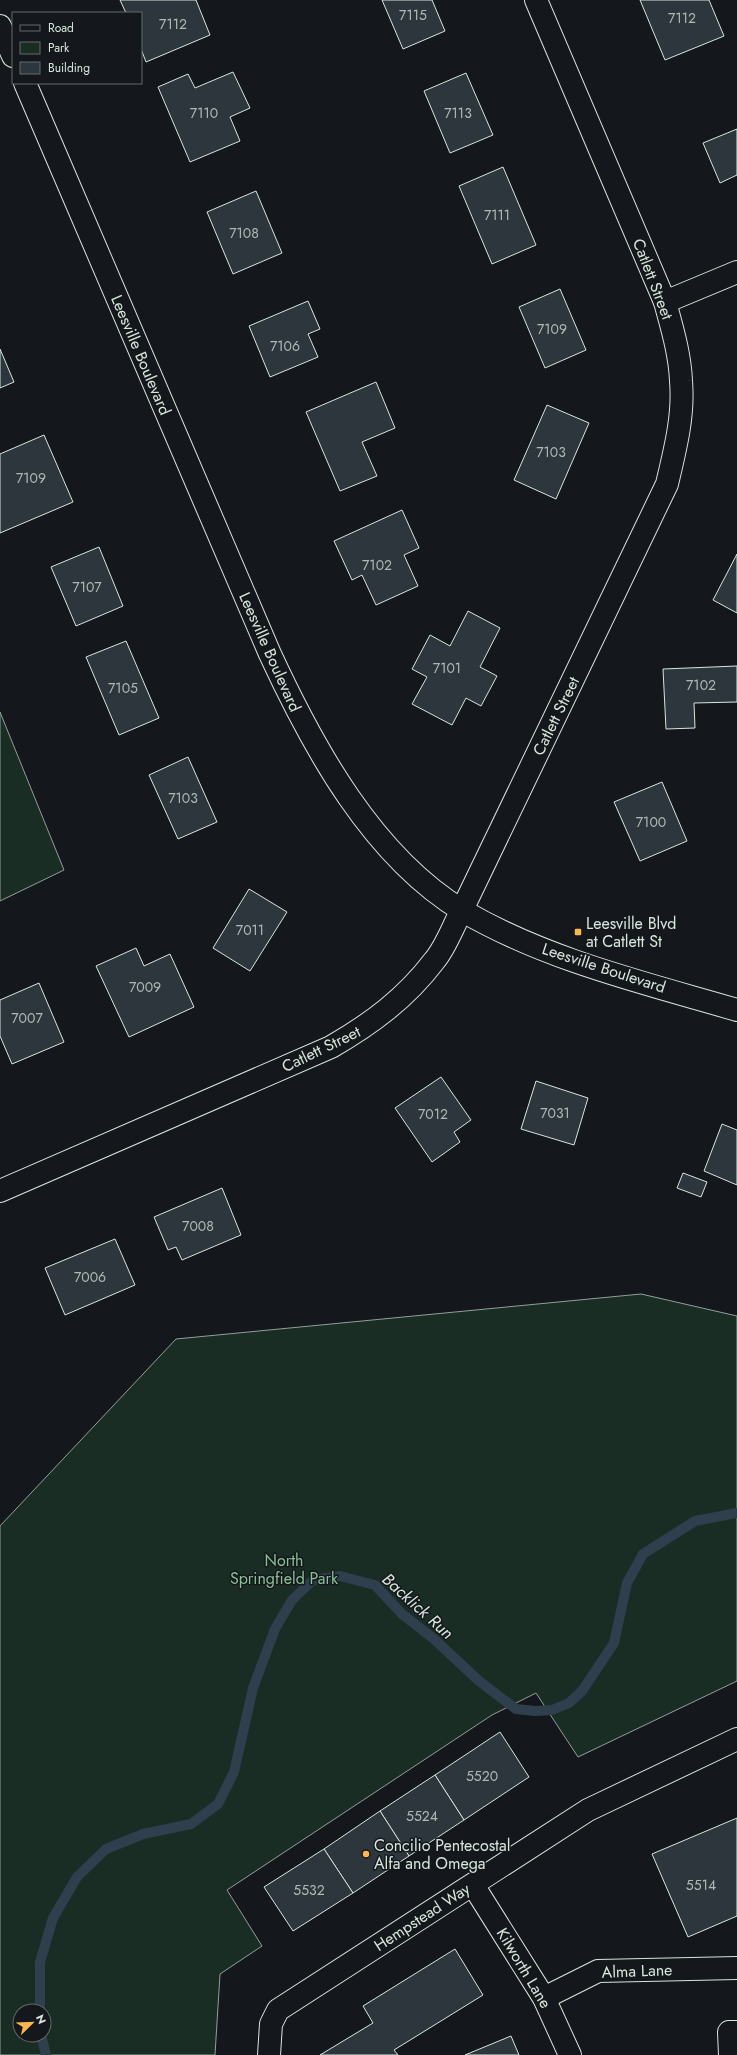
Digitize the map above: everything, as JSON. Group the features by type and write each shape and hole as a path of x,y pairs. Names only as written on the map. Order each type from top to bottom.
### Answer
{"street":[{"name":"Catlett Street","path":"0,1191 331,1047 359,1032 401,999 435,960 462,910 667,484 679,432 682,382 678,350 665,302 536,0"},
{"path":"0,26 12,54"},
{"name":"Leesville Boulevard","path":"25,84 267,646 298,714 339,784 375,830 419,877 462,910 531,944 610,973 737,1010"},
{"path":"665,302 737,272"},
{"name":"Hempstead Way","path":"269,2055 271,2024 278,2010 588,1810 737,1739"},
{"name":"Kilworth Lane","path":"473,1884 544,1998 570,2055"},
{"name":"Alma Lane","path":"544,1998 598,1971 737,1968"},
{"path":"730,2055 729,2032 737,2032"}],"green space":[{"path":"0,712 64,870 0,901"},
{"name":"North Springfield Park","path":"641,1294 737,1316 737,1681 578,1757 536,1693 492,1715 227,1890 262,1946 220,1974 215,2055 0,2055 0,1526 176,1339"}],"building":[{"path":"120,0 196,0 210,35 146,62 142,52 142,12 126,12"},
{"path":"382,0 432,0 445,31 403,49"},
{"path":"640,0 709,0 724,36 665,60"},
{"path":"233,72 250,108 230,117 240,141 190,162 158,87 188,74 195,88"},
{"path":"466,73 493,135 450,153 424,91"},
{"path":"737,129 737,175 720,183 703,143"},
{"path":"503,167 536,245 492,264 459,186"},
{"path":"256,191 282,253 233,274 207,212"},
{"path":"560,289 586,350 545,368 519,307"},
{"path":"308,301 320,329 308,334 318,357 270,377 249,326"},
{"path":"0,349 14,382 0,388"},
{"path":"376,382 395,428 362,442 377,476 340,491 306,412"},
{"path":"547,405 589,423 556,499 514,480"},
{"path":"44,435 73,502 0,533 0,454"},
{"path":"402,510 419,548 404,555 418,586 376,605 362,575 352,580 334,541"},
{"path":"99,547 123,606 76,626 51,567"},
{"path":"737,554 737,613 713,600"},
{"path":"468,611 500,628 480,667 497,676 481,706 466,698 452,725 412,704 427,677 412,669 430,635 450,646"},
{"path":"126,641 159,718 119,735 86,657"},
{"path":"737,666 737,702 694,703 695,728 666,729 663,669"},
{"path":"188,757 217,822 178,839 149,775"},
{"path":"662,782 687,841 640,861 614,802"},
{"path":"249,889 287,912 250,971 213,948"},
{"path":"136,948 144,966 170,954 194,1007 129,1037 96,966"},
{"path":"39,983 64,1042 12,1064 0,1036 0,1000"},
{"path":"441,1077 471,1120 454,1132 460,1142 432,1162 395,1108"},
{"path":"536,1081 588,1098 574,1145 521,1129"},
{"path":"722,1124 737,1130 737,1185 704,1171"},
{"path":"683,1173 707,1182 701,1197 677,1188"},
{"path":"222,1188 241,1235 182,1260 176,1247 168,1250 154,1217"},
{"path":"115,1239 135,1285 65,1315 45,1268"},
{"path":"500,1732 529,1777 464,1820 435,1775"},
{"path":"435,1775 464,1820 409,1856 380,1811"},
{"path":"380,1811 409,1856 353,1893 324,1849"},
{"path":"737,1818 737,1916 688,1937 652,1854"},
{"path":"324,1849 353,1893 293,1931 264,1887"},
{"path":"455,1949 483,1995 394,2050 398,2055 320,2055 373,2023 363,2006"},
{"path":"511,2036 519,2055 465,2055"}],"waterway":[{"name":"Backlick Run","path":"40,2003 40,1962 53,1918 77,1877 106,1849 143,1834 191,1824 218,1804 234,1772 253,1688 275,1629 292,1600 313,1580 340,1576 375,1585 402,1614 434,1639 479,1681 516,1709 535,1711 552,1710 569,1703 582,1691 614,1643 627,1583 643,1554 695,1521 737,1513"},
{"name":"Backlick Run","path":"43,2043 46,2055"}],"place":[{"name":"Leesville Blvd at Catlett St","path":"578,932"},
{"name":"Concilio Pentecostal Alfa and Omega","path":"366,1854"}]}
